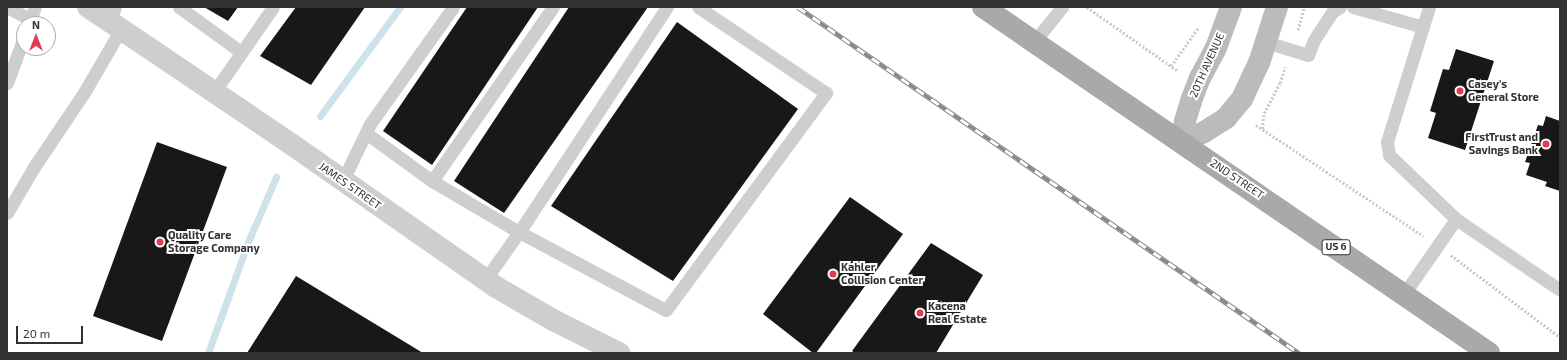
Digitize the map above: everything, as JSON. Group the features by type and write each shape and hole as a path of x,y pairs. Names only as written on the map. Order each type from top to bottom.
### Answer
{"main road":[{"name":"2ND STREET","path":"983,7 1489,353"}],"street":[{"name":"JAMES STREET","path":"88,7 115,19 214,92 343,180 485,280 555,321 619,353"},
{"name":"20TH AVENUE","path":"1182,142 1191,101 1200,78 1216,48 1231,7"},
{"path":"1182,142 1204,132 1226,118 1242,99 1259,62 1277,7"}],"lane":[{"path":"7,7 29,16"},
{"path":"180,7 241,52"},
{"path":"214,92 272,7"},
{"path":"343,180 370,124 453,7"},
{"path":"432,181 553,7"},
{"path":"485,280 667,7"},
{"path":"366,133 432,181 518,232 666,310 826,93 698,7"},
{"path":"1034,42 1062,7"},
{"path":"1266,42 1308,55 1314,40 1332,12 1340,7"},
{"path":"1353,7 1423,27"},
{"path":"1429,7 1387,142 1389,155 1456,219 1560,290"},
{"path":"7,213 34,167 85,91 115,19"},
{"path":"7,83 17,56"},
{"path":"1404,294 1456,219"}],"path":[{"path":"1087,7 1179,72"},
{"path":"1171,66 1198,27"},
{"path":"1262,129 1264,113 1268,104"},
{"path":"1256,125 1281,142"}],"building":[{"path":"204,7 238,7 228,21"},
{"path":"296,7 365,7 311,85 260,56"},
{"path":"467,7 538,7 432,165 383,131"},
{"path":"569,7 648,7 504,213 454,181"},
{"path":"677,22 798,109 673,281 551,206"},
{"name":"Casey's General Store","path":"1456,49 1494,61 1465,150 1428,138 1436,113 1430,111 1443,69 1449,70"},
{"name":"FirstTrust and Savings Bank","path":"1546,116 1560,121 1560,191 1545,186 1547,182 1526,175 1530,163 1525,162 1538,125 1543,126"},
{"name":"Quality Care Storage Company","path":"157,142 227,167 162,341 93,316"},
{"name":"Kahler Collision Center","path":"850,197 903,234 816,353 813,353 763,314"},
{"name":"Kacena Real Estate","path":"931,243 983,275 936,353 855,353 852,351"},
{"path":"296,276 423,353 247,353"}],"waterway":[{"path":"320,116 400,7"},
{"path":"208,353 248,242 276,177"}],"railway":[{"path":"798,7 1299,353"}],"place":[{"name":"Casey's General Store","path":"1460,91"},
{"name":"FirstTrust and Savings Bank","path":"1546,144"},
{"name":"Quality Care Storage Company","path":"160,242"},
{"name":"Kahler Collision Center","path":"833,274"},
{"name":"Kacena Real Estate","path":"920,313"}]}
